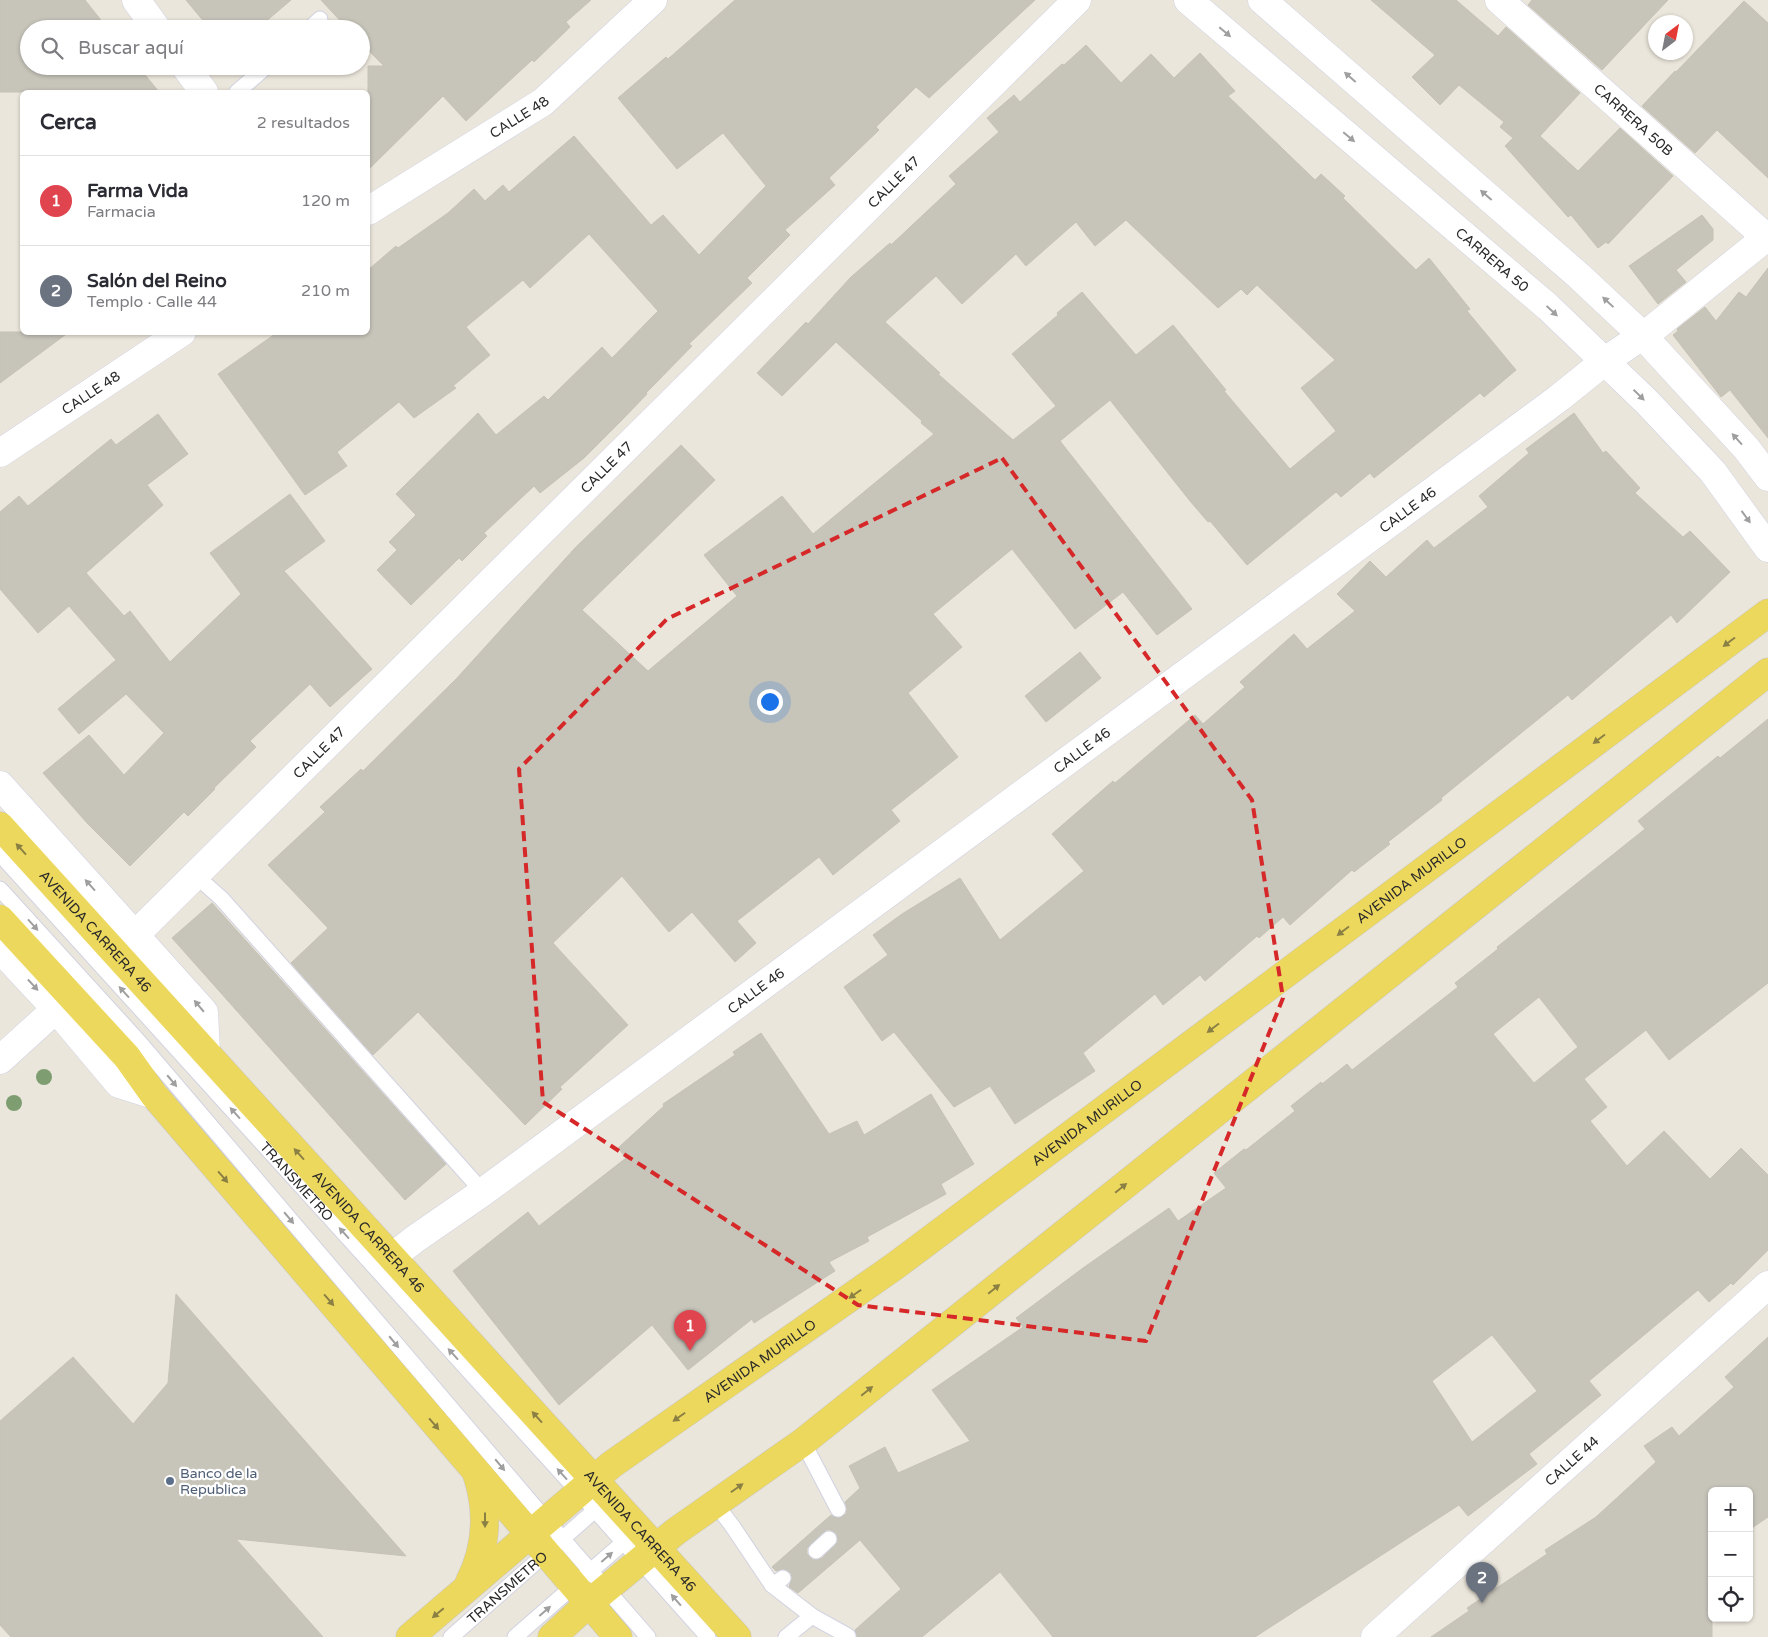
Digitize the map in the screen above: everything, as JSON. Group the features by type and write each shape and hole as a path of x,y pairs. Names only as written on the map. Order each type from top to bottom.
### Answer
{"main road":[{"name":"AVENIDA MURILLO","path":"410,1637 466,1589 546,1536 589,1494 611,1465 895,1266 1768,612"},
{"path":"552,1637 590,1587 640,1550 675,1532 803,1442 1768,672"},
{"name":"AVENIDA CARRERA 46","path":"0,826 164,1021 206,1053 392,1257 589,1494 640,1550 737,1637"},
{"path":"0,919 134,1051 154,1095 476,1473 546,1536 590,1587 618,1637"},
{"path":"466,1589 476,1570 482,1550 485,1529 482,1490 476,1473"}],"street":[{"path":"136,0 150,20"},
{"name":"CALLE 48","path":"370,210 543,102 653,0"},
{"name":"CALLE 47","path":"135,935 1077,0"},
{"name":"CARRERA 50","path":"1188,0 1548,307 1647,402 1713,472 1768,548"},
{"path":"1262,0 1579,276 1643,336 1746,448 1768,477"},
{"name":"CARRERA 50B","path":"1499,0 1767,238"},
{"path":"192,75 203,90"},
{"name":"CALLE 46","path":"392,1257 483,1192 1551,404 1604,361 1643,336 1767,238"},
{"name":"CALLE 48","path":"0,453 177,335"},
{"path":"0,785 204,1012 206,1053"},
{"path":"0,949 56,1009 119,1084 154,1095"},
{"path":"0,1060 56,1009"},
{"name":"CALLE 44","path":"1375,1637 1768,1285"}],"lane":[{"path":"239,90 257,75"},
{"name":"TRANSMETRO","path":"0,854 164,1021 589,1494"},
{"path":"195,875 220,898 483,1192"},
{"name":"TRANSMETRO","path":"0,889 134,1051 546,1536 451,1637"},
{"path":"803,1442 838,1509"},
{"path":"715,1503 777,1582 812,1616 848,1636"},
{"path":"816,1551 830,1539"},
{"path":"640,1550 708,1637"},
{"path":"515,1637 590,1587 648,1637"},
{"path":"786,1637 812,1616"}],"highlighted area":[{"path":"1002,458 1252,800 1283,998 1146,1341 858,1305 543,1102 519,769 667,619"}],"building":[{"path":"0,0 85,0 101,20 20,20 20,75 145,75 157,90 20,90 20,92 0,92"},
{"path":"186,0 291,0 268,20 203,20"},
{"path":"321,0 591,0 566,22 570,27 534,62 532,60 466,121 443,96 370,168 370,90 368,90 368,75 370,75 370,66 384,66 370,52 370,20 340,20"},
{"path":"735,0 1035,0 929,98 916,87 876,127 879,130 829,178 835,185 785,230 790,235 747,278 752,283 689,344 692,346 621,421 584,458 540,493 534,486 484,533 487,536 462,561 459,558 411,605 377,570 397,550 389,542 416,515 396,494 478,413 496,435 544,396 548,400 602,347 612,358 658,311 589,234 530,288 523,280 466,327 490,355 453,386 456,388 414,418 399,402 337,452 347,466 305,495 218,374 274,335 370,335 370,268 396,246 398,248 448,213 474,189 485,201 503,185 509,192 574,136 651,225 663,215 699,255 766,186 723,133 677,169 618,98 666,57 668,59"},
{"path":"1371,0 1456,0 1498,36 1506,27 1580,93 1540,136 1578,171 1620,128 1673,176 1608,244 1606,242 1598,248 1571,215 1568,217 1505,146 1513,138 1500,127 1504,122 1459,85 1440,105 1412,77 1435,55"},
{"path":"1532,0 1668,0 1654,15 1648,15 1648,21 1602,70 1528,5"},
{"path":"1744,1 1768,23 1768,178 1717,130 1695,153 1642,106 1675,71 1687,60 1693,60 1693,54"},
{"path":"1086,45 1121,83 1151,54 1174,78 1200,53 1235,91 1228,96 1315,180 1321,174 1345,196 1343,198 1416,270 1429,258 1470,309 1467,311 1516,370 1484,397 1480,393 1374,478 1370,473 1341,497 1336,492 1247,565 1210,521 1208,522 1190,501 1110,400 1060,441 1192,609 1157,635 1123,592 1075,629 1012,549 933,614 962,647 908,693 958,757 891,810 900,821 833,875 819,857 737,921 756,943 735,962 692,912 669,932 622,876 553,943 628,1025 560,1087 562,1089 525,1125 418,1012 373,1055 291,963 328,928 268,865 325,812 320,807 361,769 363,771 457,678 575,548 681,445 715,480 582,610 648,671 737,596 704,555 782,496 813,534 934,434 836,342 782,396 757,373 806,322 808,324 851,277 890,243 891,245 956,184 949,176 999,132 987,118 1014,95 1020,102 1062,64 1064,65","holes":["1126,220 1218,308 1241,289 1247,295 1257,285 1335,360 1301,388 1336,431 1290,469 1224,391 1226,390 1173,325 1136,355 1082,292 1012,354 1056,406 1013,440 938,374 940,373 885,322 936,276 962,304 1016,254 1026,266 1076,222 1095,246"]},
{"path":"1702,215 1713,229 1713,240 1676,270 1686,282 1658,304 1629,266"},
{"path":"1768,268 1768,438 1730,390 1721,397 1673,335 1678,331 1677,329 1705,307 1716,321 1739,292 1746,297"},
{"path":"0,332 20,332 20,335 65,335 0,383"},
{"path":"1574,413 1603,453 1606,451 1640,488 1635,493 1683,537 1690,531 1730,572 1677,623 1671,615 1572,700 1568,695 1441,798 1442,800 1388,842 1390,844 1354,872 1352,870 1290,925 1283,917 1259,938 1257,936 1205,981 1200,975 1163,1005 1155,994 1083,1053 1095,1071 1015,1124 990,1086 954,1107 894,1032 882,1041 844,987 888,955 873,935 902,914 960,878 1000,940 1084,871 1052,834 1113,781 1115,783 1195,715 1203,724 1245,687 1240,682 1294,634 1307,649 1355,611 1337,594 1370,561 1386,577 1427,540 1434,548 1488,507 1479,496 1529,453 1526,449"},
{"path":"158,414 188,454 147,485 163,505 86,573 124,616 130,611 170,662 241,594 210,553 290,494 325,541 284,571 372,669 330,707 310,684 250,741 256,747 215,789 188,816 184,812 130,866 87,823 43,773 89,735 124,775 164,733 126,694 79,734 58,709 116,660 69,606 38,633 0,589 0,512 19,496 28,506 111,439 116,445"},
{"path":"1080,652 1101,678 1046,722 1025,696"},
{"path":"1768,719 1768,983 1669,1060 1646,1030 1584,1079 1607,1107 1590,1121 1627,1166 1664,1131 1710,1179 1741,1148 1768,1175 1768,1250 1733,1285 1731,1283 1709,1302 1698,1290 1589,1381 1601,1395 1529,1454 1537,1464 1468,1516 1459,1505 1255,1637 1053,1637 1000,1572 922,1637 857,1637 855,1630 901,1589 860,1540 798,1593 789,1587 792,1578 791,1573 783,1569 776,1571 772,1567 831,1515 838,1518 846,1514 845,1502 860,1488 849,1466 885,1447 898,1473 970,1441 932,1390 1023,1327 1016,1318 1169,1208 1178,1221 1226,1188 1214,1173 1295,1111 1291,1106 1321,1082 1322,1084 1347,1064 1352,1070 1458,987 1455,983 1498,949 1497,947 1645,829 1638,821 1718,756 1720,758","holes":["1539,997 1578,1047 1534,1083 1493,1034","1492,1335 1537,1391 1472,1442 1432,1381","826,1530 836,1533 838,1542 822,1558 813,1560 807,1554 807,1548"]},
{"path":"212,903 446,1164 405,1200 172,938"},
{"path":"761,1033 829,1134 857,1121 864,1135 931,1094 974,1164 941,1184 946,1194 867,1237 869,1241 829,1262 835,1271 754,1323 752,1319 688,1370 652,1325 559,1405 453,1271 528,1212 539,1226 626,1158 618,1148 664,1106 663,1104 735,1055 733,1052"},
{"name":"Banco de la Republica","path":"176,1294 406,1556 236,1539 323,1637 11,1637 0,1625 0,1421 73,1357 133,1424 168,1383"},
{"path":"1768,1337 1768,1517 1753,1527 1753,1487 1708,1487 1708,1622 1712,1622 1712,1637 1431,1637 1469,1611 1467,1608 1547,1554 1545,1550 1596,1517 1656,1462 1644,1446 1672,1427 1679,1436 1734,1387 1725,1377"}],"place":[{"name":"Farma Vida","path":"690,1351"},
{"name":"Banco de la Republica","path":"170,1481"},
{"name":"Salón del Reino","path":"1482,1603"}]}
